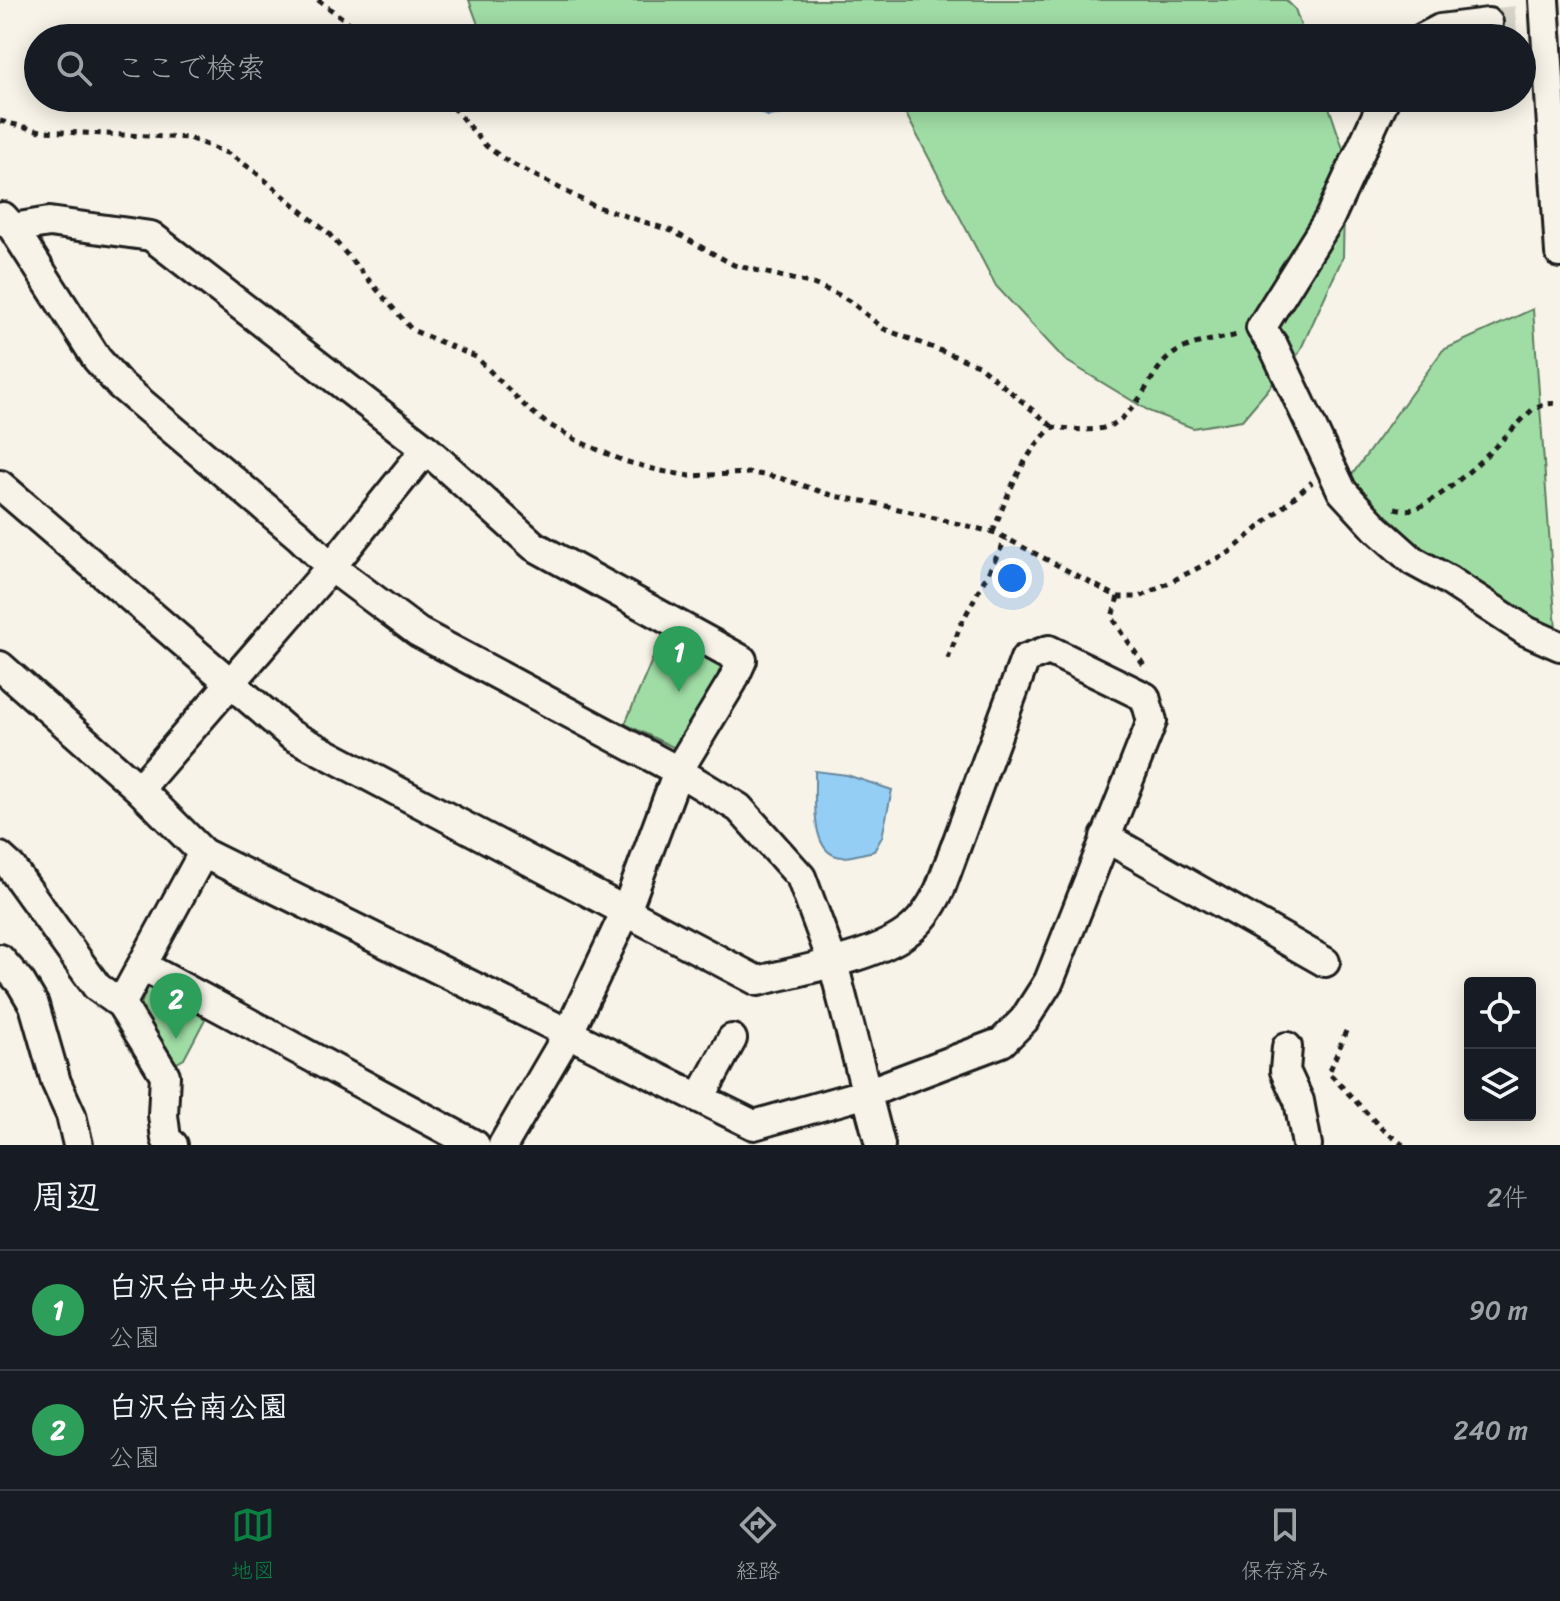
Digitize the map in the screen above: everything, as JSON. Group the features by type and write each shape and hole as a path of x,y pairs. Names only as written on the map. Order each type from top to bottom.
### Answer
{"street":[{"path":"1544,0 1560,253"},
{"path":"1480,24 1488,23"},
{"path":"1379,112 1329,219 1261,328 1273,345 1342,491 1397,548 1526,631 1560,646"},
{"path":"6,221 49,222 151,236 426,449 534,546 742,660 678,771 626,911 569,1032 503,1145"},
{"path":"6,221 97,359 119,384 299,536 331,567 418,632 678,771 739,808 801,877 833,963 880,1145"},
{"path":"139,789 331,567 426,449"},
{"path":"0,485 291,735 758,981 833,963 905,935 932,905 1025,659 1049,650 1145,697 1152,721 1049,981 1024,1020 1002,1042 755,1135 700,1098 203,853 139,789 0,666"},
{"path":"1105,837 1325,962"},
{"path":"121,1004 203,853"},
{"path":"0,857 11,867 97,987 121,1004 165,1075 163,1115 169,1143"},
{"path":"0,959 21,983 34,1005 78,1145"},
{"path":"143,966 475,1145"},
{"path":"700,1098 732,1039"},
{"path":"1287,1047 1285,1071 1299,1101 1307,1145"}],"path":[{"path":"318,0 351,24"},
{"path":"456,112 476,136 507,161 592,205 672,231 734,265 813,284 851,302 884,329 978,365 1053,427 1102,430 1113,424 1141,396 1168,358 1191,344 1261,328"},
{"path":"0,121 41,131 189,138 229,154 253,170 329,234 412,330 476,357 546,423 624,461 690,476 750,473 777,477 834,496 993,532 1118,597 1140,597 1230,552 1316,478 1332,468"},
{"path":"1394,508 1408,511 1420,507 1462,477 1532,410 1546,404 1560,403"},
{"path":"993,532 1027,459 1053,427"},
{"path":"948,659 961,624 1006,539"},
{"path":"1118,597 1112,617 1161,692 1148,707"},
{"path":"1346,1031 1329,1073 1381,1128 1403,1145"}],"green space":[{"path":"469,0 1286,0 1295,9 1300,24 478,24"},
{"path":"900,112 1331,112 1345,155 1343,257 1299,353 1242,420 1193,428 1151,412 1065,360 996,286 906,114"},
{"path":"1533,309 1556,630 1389,532 1346,483 1443,350"},
{"path":"669,620 742,660 679,750 625,724"},
{"path":"149,981 205,1019 184,1059 175,1064 138,1014"}],"water":[{"path":"759,112 782,112 781,114 768,116"},
{"path":"815,771 847,775 892,790 882,837 874,851 843,857 832,854 824,847 816,823"}],"tunnel":[{"path":"1488,23 1560,16"}],"place":[{"name":"白沢台中央公園","path":"679,692"},
{"name":"白沢台南公園","path":"176,1039"}]}
